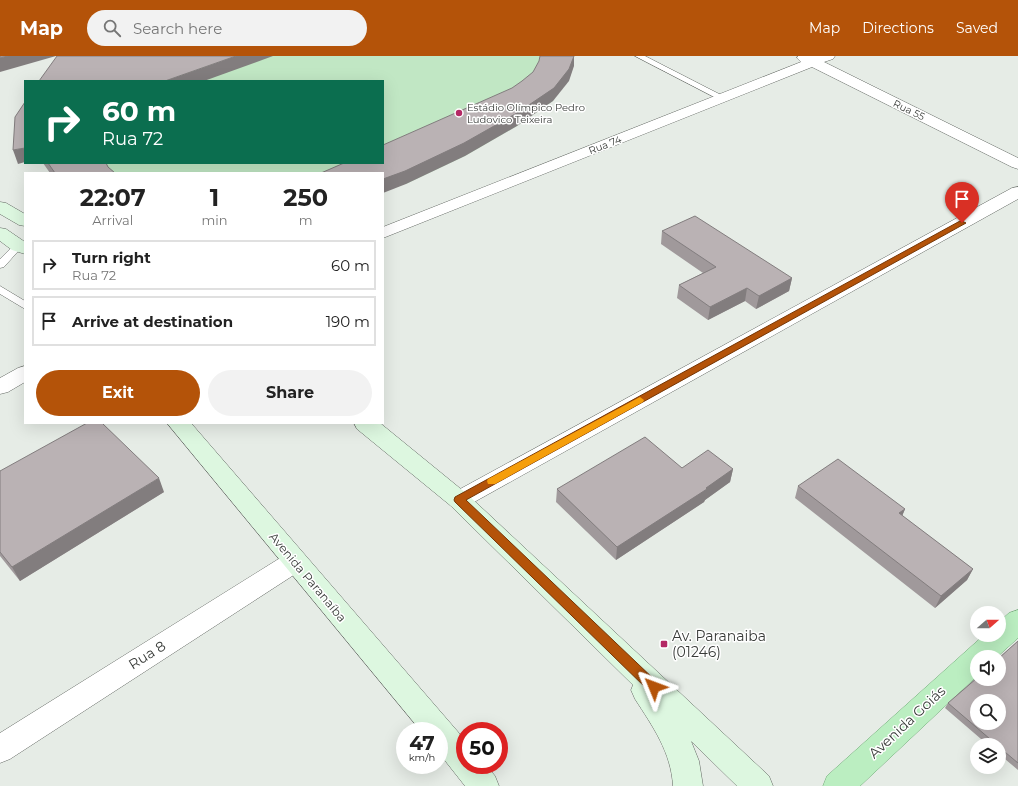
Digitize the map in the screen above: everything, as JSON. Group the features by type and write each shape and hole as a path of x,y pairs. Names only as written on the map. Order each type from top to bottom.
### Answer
{"main road":[{"path":"0,207 24,220"},
{"path":"0,233 21,247"},
{"name":"Avenida Paranaíba","path":"179,424 294,562 431,722"},
{"path":"366,424 459,500 758,786"},
{"name":"Avenida Goiás","path":"986,650 1018,620"},
{"path":"630,665 677,743 686,766 688,786"},
{"name":"Avenida Goiás","path":"838,786 970,665"},
{"name":"Avenida Paranaíba","path":"448,742 456,752"},
{"name":"Avenida Paranaíba","path":"474,774 484,786"}],"street":[{"name":"Rua 74","path":"384,233 723,98 806,59 828,56"},
{"name":"Rua 55","path":"806,59 1018,164"},
{"path":"459,500 1018,192"},
{"path":"0,387 24,374"},
{"name":"Rua 8","path":"0,749 294,562"}],"lane":[{"path":"639,56 723,98"},
{"path":"0,265 21,247"},
{"path":"0,289 24,305"}],"green space":[{"name":"Estádio Olímpico Pedro Ludovico Teixeira","path":"86,56 571,56 553,101 517,126 465,156 406,184 384,173 384,172 50,172 46,164 384,164 384,80 55,80"}],"building":[{"path":"57,56 236,56 168,80 40,80"},
{"path":"540,56 574,56 569,69 554,88 517,113 464,143 405,171 384,179 384,172 323,172 342,164 384,164 384,145 512,88 533,72"},
{"path":"24,104 24,148 13,150 15,117"},
{"path":"49,164 106,164 114,172 54,172"},
{"path":"695,216 792,278 759,296 747,288 710,307 679,285 716,267 662,231"},
{"path":"85,424 103,424 159,478 12,567 0,552 0,471"},
{"path":"645,437 682,468 708,450 733,469 706,488 707,489 617,547 557,489"},
{"path":"838,459 905,509 899,513 973,569 941,596 798,486"},
{"path":"1018,641 1018,763 1006,753 1006,738 989,738 980,730 1006,730 1006,694 970,694 970,722 948,703 970,684 970,686 1006,686 1006,652"}],"slow traffic":[{"path":"492,481 640,400"}],"place":[{"name":"Estádio Olímpico Pedro Ludovico Teixeira","path":"459,113"},
{"name":"Av. Paranaiba (01246)","path":"664,644"}],"route":[{"path":"654,687 459,500 962,223"}]}
